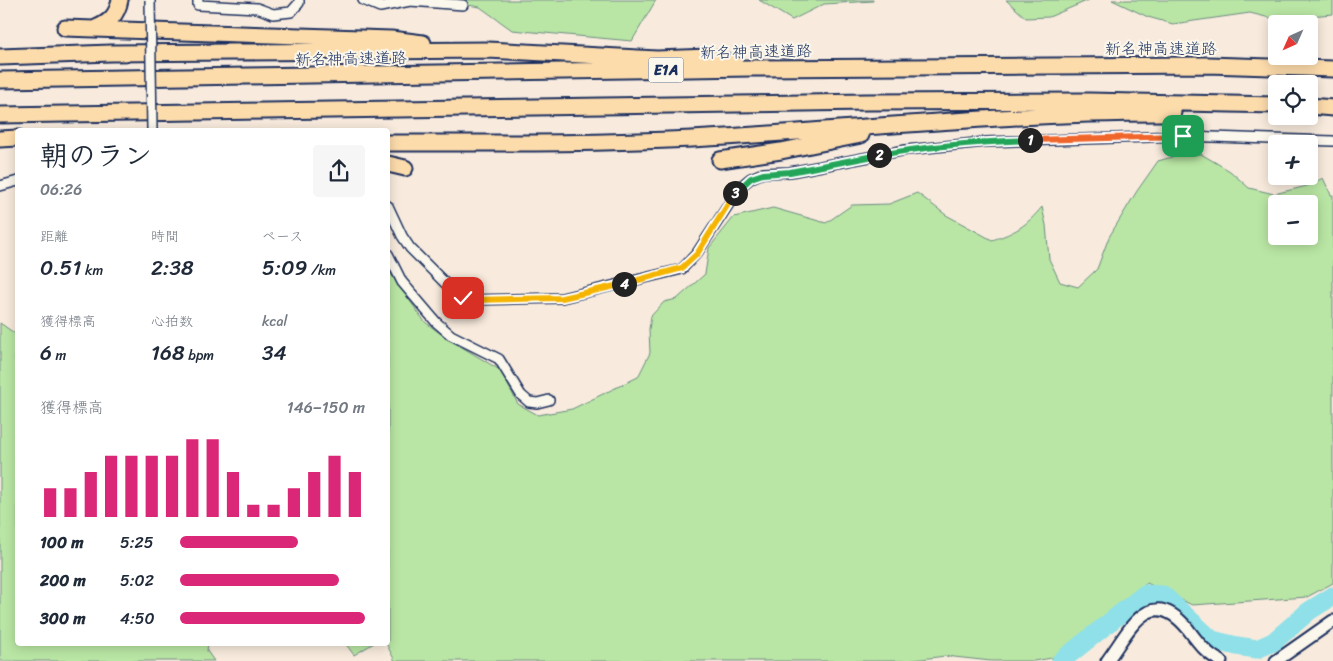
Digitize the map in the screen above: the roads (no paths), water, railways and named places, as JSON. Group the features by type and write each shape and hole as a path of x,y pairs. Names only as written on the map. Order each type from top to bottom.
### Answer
{"highway":[{"path":"95,28 112,19 118,11 120,0"},
{"path":"65,28 392,39 488,50"},
{"path":"0,57 111,53 488,50 657,58 709,57 751,68"},
{"name":"新名神高速道路","path":"0,80 751,68 1208,65 1333,69"},
{"name":"E1A","path":"0,115 867,102 1089,101 1268,105"},
{"path":"1318,107 1333,108"},
{"path":"390,143 569,143 664,140 1121,112 1268,113"},
{"path":"1318,113 1333,113"},
{"path":"720,160 781,151 936,122"},
{"path":"0,139 15,138"},
{"path":"390,164 405,168"}],"main road":[{"path":"1107,661 1132,623 1147,611 1162,611 1172,614 1182,623 1202,648 1221,661"},
{"path":"1276,661 1333,621"}],"street":[{"path":"150,0 152,128"},
{"path":"198,0 198,5 257,8 272,14 291,12 299,3 299,0"},
{"path":"363,0 380,7 410,2 463,5"},
{"path":"390,210 410,248 455,293 463,298 472,300 562,298 682,268 697,254 740,187 751,178 763,174 790,172 906,150 985,142 1183,136 1333,141"},
{"path":"0,186 15,182"},
{"path":"390,258 402,282 436,322 451,335 500,359 521,395 529,402 537,403 549,400"}],"waterway":[{"path":"1061,661 1145,594 1163,595 1212,640 1257,649 1273,642 1309,611 1333,596"}]}
